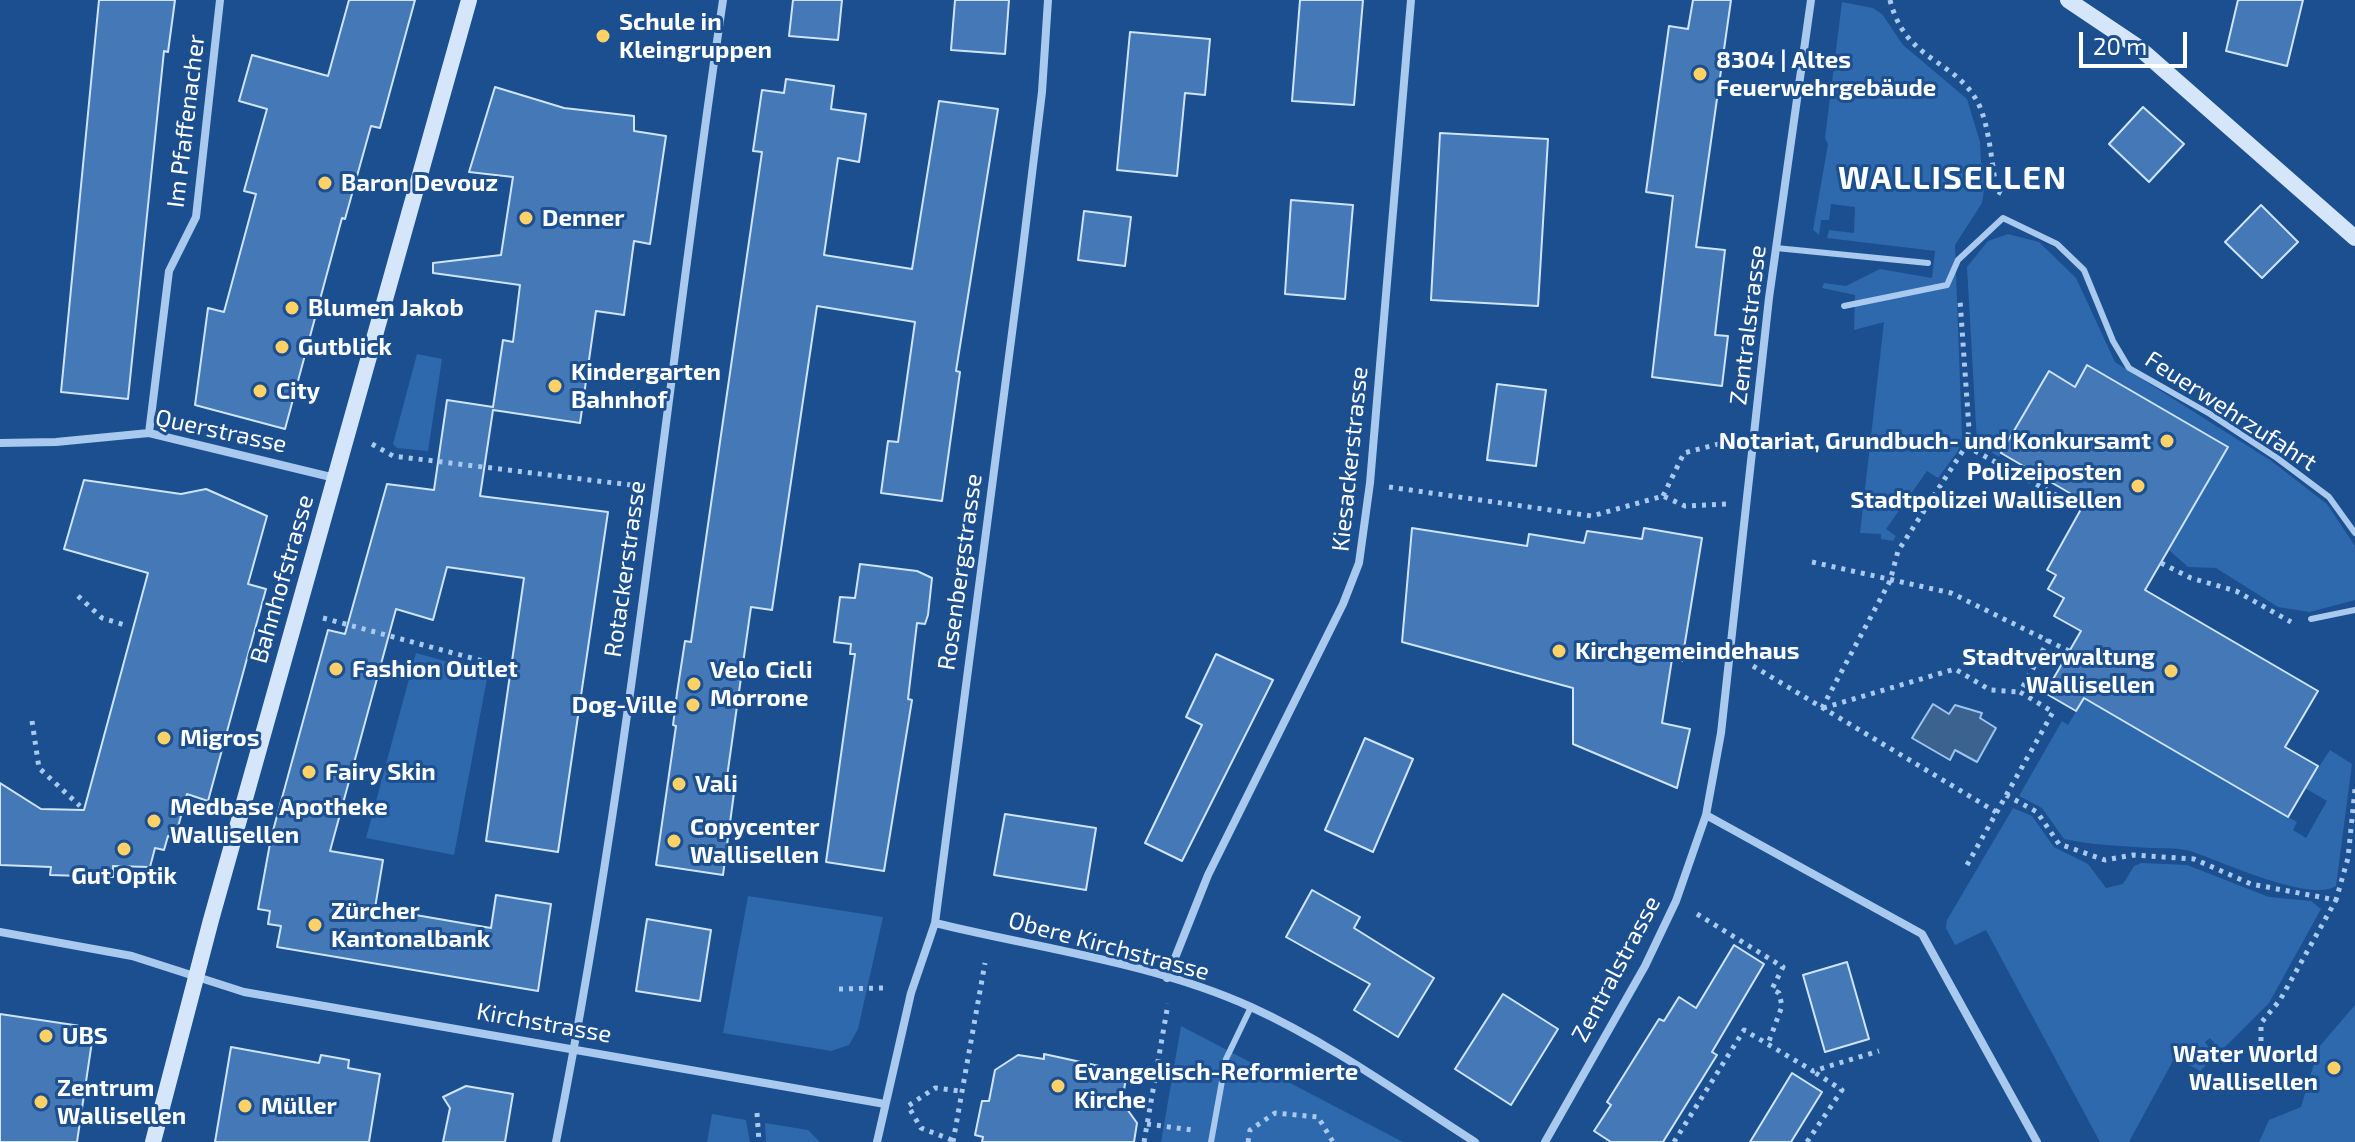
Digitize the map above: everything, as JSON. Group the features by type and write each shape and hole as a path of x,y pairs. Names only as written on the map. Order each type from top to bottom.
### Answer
{"street":[{"name":"Im Pfaffenacher","path":"149,433 169,271 196,217 220,0"},
{"name":"Bahnhofstrasse","path":"153,1142 469,0"},
{"name":"Rotackerstrasse","path":"556,1142 574,1049 723,0"},
{"name":"Rosenbergstrasse","path":"877,1142 919,964 935,923 1023,248 1042,92 1048,0"},
{"name":"Kiesackerstrasse","path":"1167,978 1208,875 1359,563 1370,483 1411,0"},
{"name":"Zentralstrasse","path":"1545,1142 1645,966 1676,901 1706,815 1717,768 1776,248 1811,0"},
{"path":"2068,0 2091,12 2163,67 2355,238"},
{"name":"Querstrasse","path":"0,443 56,442 149,433 336,478"},
{"path":"1706,815 1922,934 2037,1142"},
{"name":"Obere Kirchstrasse","path":"935,923 1167,978 1251,1007 1316,1042 1475,1142"},
{"path":"0,932 132,956 197,977"},
{"name":"Kirchstrasse","path":"197,977 244,992 885,1104"}],"lane":[{"name":"Feuerwehrzufahrt","path":"1844,306 1947,285 1958,260 2003,218 2057,244 2084,270 2113,341 2129,368 2210,414 2277,458 2329,497 2355,533"},
{"path":"1776,248 1928,263"},
{"path":"2311,619 2355,610"},
{"path":"1211,1142 1226,1059 1251,1007"}],"path":[{"path":"1989,204 1997,191"},
{"path":"1822,708 1890,581 1898,551 1966,446 1969,429 1958,260"},
{"path":"1663,496 1684,453 1736,440"},
{"path":"372,444 393,456 656,488"},
{"path":"1966,446 2078,507"},
{"path":"1370,483 1592,516 1663,496 1685,506 1728,504"},
{"path":"1812,562 1951,593 2069,651"},
{"path":"2161,563 2191,578 2236,591 2294,624"},
{"path":"78,596 102,618 128,626"},
{"path":"323,618 494,664"},
{"path":"2020,692 2049,639"},
{"path":"1753,666 1996,812"},
{"path":"1822,708 1955,669 1990,690 2020,692 2053,712 1967,865"},
{"path":"32,721 39,768 80,806"},
{"path":"2261,1051 2261,1023 2280,1000 2336,900 2348,858 2355,789"},
{"path":"2006,795 2037,812 2059,844 2105,860 2133,855 2194,859 2251,884 2336,900"},
{"path":"1697,914 1783,967 1772,989 1779,993 1782,1006 1768,1044"},
{"path":"960,1091 935,1088 908,1106 921,1128 952,1141 985,963"},
{"path":"839,989 883,988"},
{"path":"1144,1142 1168,1004"},
{"path":"1674,1142 1744,1030 1842,1090 1807,1142"},
{"path":"1813,1071 1879,1051"},
{"path":"757,1113 759,1142"},
{"path":"1248,1142 1250,1130 1275,1113 1318,1117 1332,1142"},
{"path":"1147,1124 1166,1126"}],"shaded area":[{"path":"1842,2 1873,8 1882,14 1903,45 1967,99 1980,142 1981,162 1987,170 1982,203 1955,245 1962,437 1958,451 1938,478 1927,471 1886,529 1896,536 1893,541 1881,539 1881,534 1860,533 1884,322 1854,330 1855,295 1822,288 1824,283 1846,286 1880,269 1932,278 1935,251 1827,238 1829,230 1854,233 1855,207 1831,204 1829,220 1821,220 1819,235 1813,230 1828,144 1825,138"},
{"path":"2008,234 2039,242 2076,278 2115,362 2270,460 2327,504 2355,546 2355,600 2310,612 2278,607 2216,568 2188,567 2169,550 2228,447 2088,365 2075,387 2048,372 1999,457 1986,449 1989,444 1983,441 1981,445 1977,443 1967,267 1988,241"},
{"path":"417,354 442,359 428,451 397,448 393,444"},
{"path":"416,653 488,673 454,855 366,838"},
{"path":"2084,698 2297,822 2293,830 2306,838 2327,801 2305,788 2330,750 2352,764 2336,886 2324,890 2287,885 2183,849 2064,839 2042,808 2019,796 2062,721 2068,725"},
{"path":"1933,704 1949,714 1955,705 1982,713 1980,718 1996,728 1977,762 1955,750 1950,760 1912,738"},
{"path":"2013,808 2032,816 2054,847 2088,864 2106,888 2123,884 2134,866 2141,863 2187,865 2269,897 2311,901 2321,909 2269,1003 2221,1051 2210,1038 2205,1042 2215,1056 2200,1071 2175,1057 2129,1142 2100,1142 1986,930 1955,945 1946,928 1947,920"},
{"path":"748,896 883,917 858,1029 849,1045 831,1051 723,1033"},
{"name":"Water World Wallisellen","path":"2355,1005 2355,1142 2259,1142 2269,1120 2301,1107 2319,1047"},
{"path":"1181,1026 1403,1142 1161,1142"},
{"path":"712,1114 746,1120 750,1142 707,1142"},
{"path":"765,1123 808,1130 820,1142 766,1142"}],"building":[{"path":"99,0 175,0 168,52 164,51 128,399 61,392"},
{"path":"349,0 415,0 380,128 371,126 345,219 342,218 285,429 195,405 208,308 224,312 256,194 244,191 267,109 239,101 252,55 328,76"},
{"path":"793,0 842,0 838,40 789,36"},
{"path":"955,0 1009,0 1005,54 951,50"},
{"path":"1300,0 1363,0 1354,105 1292,101"},
{"path":"1693,0 1731,0 1696,247 1725,250 1715,335 1728,336 1722,386 1652,377 1673,196 1646,192 1669,26 1688,29"},
{"path":"2238,0 2303,0 2287,66 2226,51"},
{"path":"1130,32 1210,39 1205,95 1185,93 1177,176 1117,170"},
{"path":"786,79 834,86 831,109 866,114 859,162 838,158 824,255 912,269 939,101 998,109 956,371 960,372 942,501 881,493 888,441 898,442 915,322 817,306 772,610 751,607 727,777 736,778 723,875 656,865 676,726 673,725 677,693 685,641 691,642 762,152 753,151 762,90 784,93"},
{"path":"495,87 564,108 634,116 634,131 666,136 650,244 634,241 624,315 596,311 580,423 493,410 480,496 608,512 558,852 486,841 524,578 447,567 433,620 396,609 330,851 383,860 375,908 491,928 496,895 551,904 538,991 277,947 281,926 268,924 270,911 258,909 271,838 328,630 345,634 387,484 434,490 447,400 493,407 503,340 513,342 520,285 433,273 433,263 501,255 513,177 469,172"},
{"path":"2143,107 2184,144 2149,182 2109,144"},
{"path":"1440,133 1548,139 1538,306 1431,300"},
{"path":"1291,200 1353,205 1345,299 1285,294"},
{"path":"2261,205 2298,242 2262,278 2225,242"},
{"path":"1084,211 1131,217 1125,266 1078,260"},
{"name":"Stadtverwaltung Wallisellen","path":"2087,365 2228,447 2145,590 2318,691 2285,747 2318,766 2288,817 2084,698 2076,711 2045,693 2081,631 2054,616 2064,598 2048,589 2056,575 2047,570 2085,502 2001,453 2049,371 2075,387"},
{"path":"1497,384 1546,390 1536,466 1487,460"},
{"path":"84,480 181,494 206,489 267,516 248,584 266,589 208,801 187,794 175,838 168,836 164,850 155,848 150,867 113,866 113,877 50,875 51,867 0,865 0,783 41,809 84,810 148,573 64,549"},
{"name":"Kirchgemeindehaus","path":"1412,528 1527,546 1529,534 1584,543 1587,531 1642,539 1644,528 1702,538 1682,661 1672,659 1662,723 1690,729 1677,788 1573,744 1573,688 1402,642"},
{"path":"860,564 917,571 932,578 925,624 917,623 908,699 912,700 884,871 826,862 855,654 850,654 851,644 834,642 840,597 855,598"},
{"path":"1216,654 1273,680 1182,861 1145,843 1202,725 1186,717"},
{"path":"1365,738 1413,759 1373,852 1325,830"},
{"path":"1005,814 1096,828 1086,890 994,875"},
{"path":"1312,890 1360,917 1354,928 1434,978 1398,1037 1354,1010 1370,984 1286,937"},
{"path":"647,919 711,930 700,1001 636,991"},
{"path":"1734,945 1764,964 1712,1052 1717,1055 1663,1142 1611,1142 1594,1131 1611,1105 1607,1102 1659,1019 1664,1021 1679,997 1696,1008"},
{"path":"1847,962 1869,1039 1825,1052 1803,975"},
{"path":"1503,994 1558,1029 1511,1105 1455,1069"},
{"name":"Zentrum Wallisellen","path":"0,1014 94,1028 77,1142 0,1142"},
{"path":"231,1047 319,1063 321,1055 349,1060 348,1068 380,1074 369,1142 215,1142"},
{"name":"Evangelisch-Reformierte Kirche","path":"1044,1054 1127,1072 1122,1102 1137,1123 1134,1142 982,1142 983,1137 975,1135 982,1101 989,1101 995,1070 1018,1055 1044,1059"},
{"path":"1792,1073 1822,1092 1791,1142 1750,1142"},
{"path":"466,1086 513,1094 505,1142 443,1142 450,1108 443,1097"}],"place":[{"name":"Schule in Kleingruppen","path":"603,36"},
{"name":"8304 | Altes Feuerwehrgebäude","path":"1700,74"},
{"name":"Baron Devouz","path":"325,183"},
{"name":"Denner","path":"526,218"},
{"name":"Blumen Jakob","path":"292,308"},
{"name":"Gutblick","path":"282,347"},
{"name":"Kindergarten Bahnhof","path":"555,386"},
{"name":"City","path":"260,391"},
{"name":"Notariat, Grundbuch- und Konkursamt","path":"2167,441"},
{"name":"Polizeiposten Stadtpolizei Wallisellen","path":"2138,486"},
{"name":"Kirchgemeindehaus","path":"1559,651"},
{"name":"Fashion Outlet","path":"336,669"},
{"name":"Stadtverwaltung Wallisellen","path":"2171,671"},
{"name":"Velo Cicli Morrone","path":"694,684"},
{"name":"Dog-Ville","path":"693,705"},
{"name":"Migros","path":"164,738"},
{"name":"Fairy Skin","path":"309,772"},
{"name":"Vali","path":"679,784"},
{"name":"Medbase Apotheke Wallisellen","path":"154,821"},
{"name":"Copycenter Wallisellen","path":"674,841"},
{"name":"Gut Optik","path":"124,849"},
{"name":"Zürcher Kantonalbank","path":"315,925"},
{"name":"UBS","path":"46,1036"},
{"name":"Water World Wallisellen","path":"2334,1068"},
{"name":"Evangelisch-Reformierte Kirche","path":"1058,1086"},
{"name":"Zentrum Wallisellen","path":"41,1102"},
{"name":"Müller","path":"245,1106"}],"district":[{"name":"WALLISELLEN","path":"1953,178"}]}
